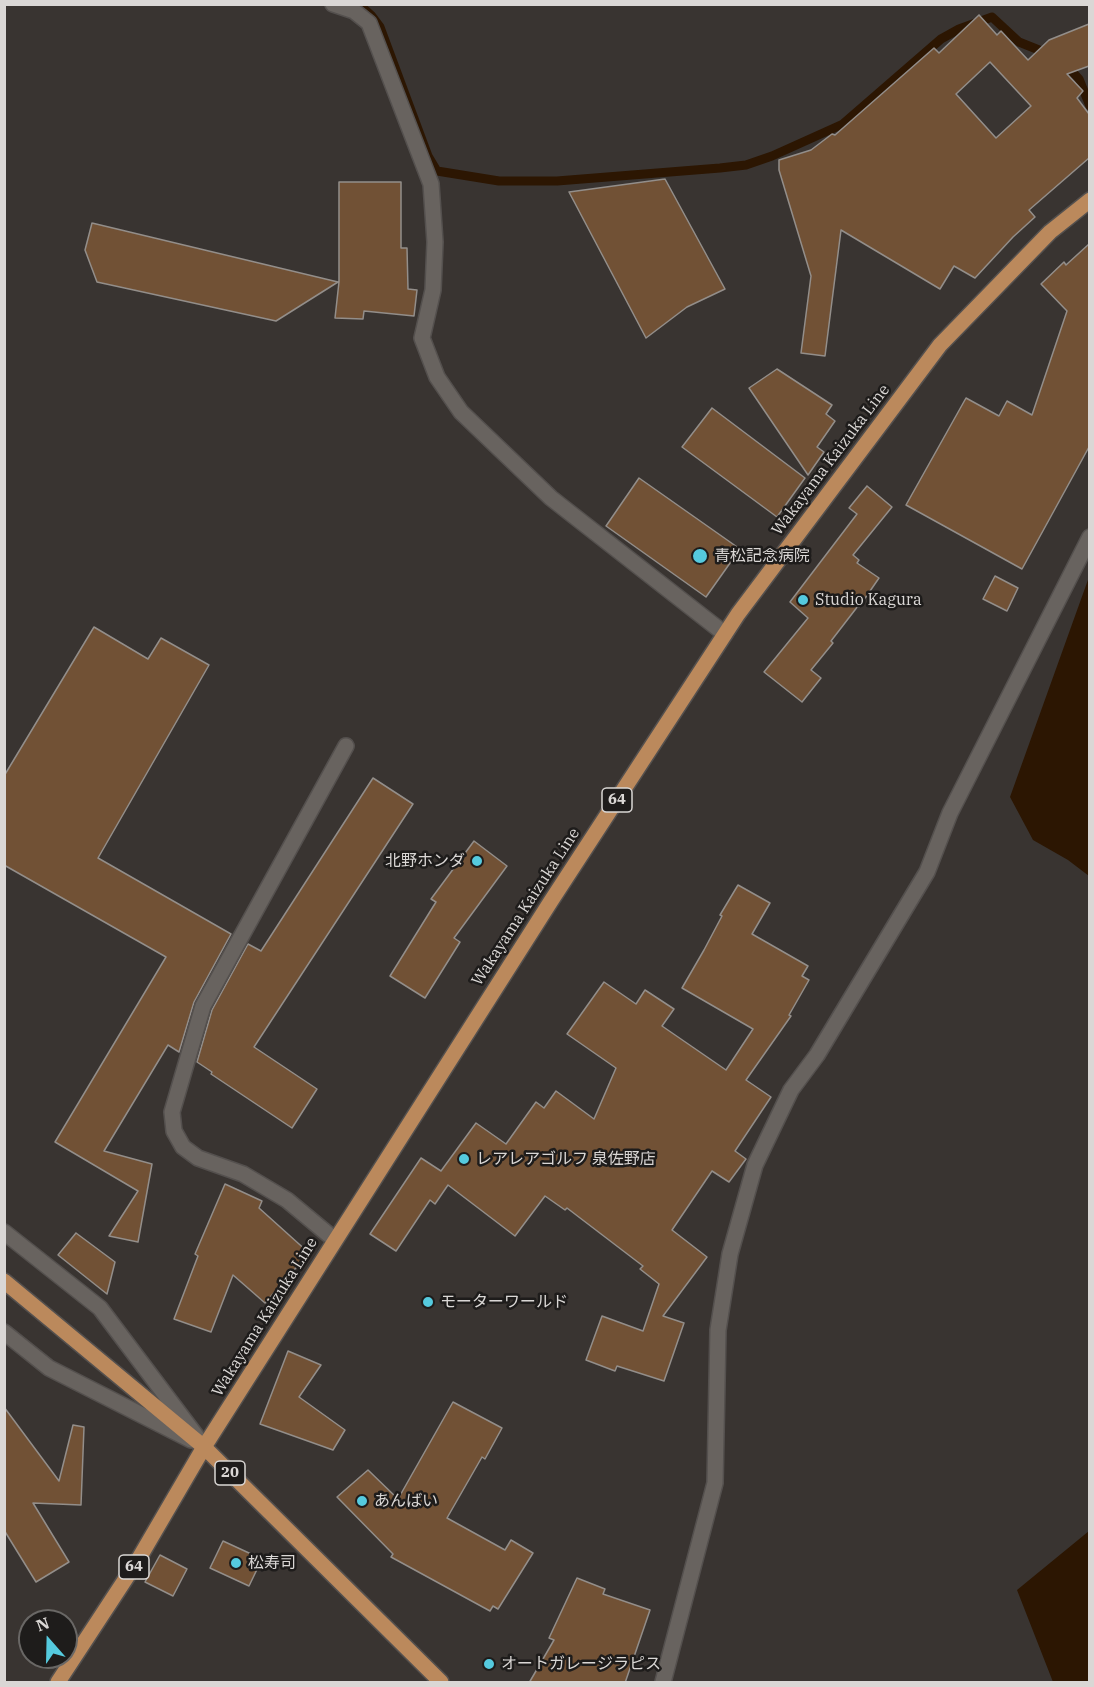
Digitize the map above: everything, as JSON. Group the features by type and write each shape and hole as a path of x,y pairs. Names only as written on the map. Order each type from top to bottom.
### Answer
{"main road":[{"name":"Wakayama Kaizuka Line","path":"58,1683 138,1560 204,1447 335,1240 551,901 725,634 940,345 1050,232 1089,200"},
{"name":"20","path":"4,1281 204,1447 441,1683"}],"street":[{"path":"333,4 354,11 369,23 431,184 435,242 433,290 422,338 436,377 461,412 551,498 725,634"},
{"path":"663,1683 715,1483 718,1330 730,1254 755,1166 791,1090 817,1055 927,872 950,813 1089,537"},
{"path":"335,1240 287,1200 243,1174 198,1158 183,1147 174,1131 172,1112 203,1006 346,746"},
{"path":"4,1232 100,1308 204,1447"},
{"path":"4,1332 49,1368 204,1447"}],"shaded area":[{"path":"1089,577 1090,876 1033,840 1010,797"},
{"path":"1089,1531 1089,1682 1053,1682 1017,1590"}],"building":[{"path":"979,15 997,35 1001,31 1028,60 1049,40 1089,24 1089,66 1067,74 1083,91 1077,98 1089,114 1089,158 1029,210 1035,217 975,278 954,266 940,289 841,230 825,356 801,353 811,276 779,170 779,160 811,150 832,134 835,135 934,48 939,53","holes":["990,62 1031,106 996,138 956,94"]},
{"path":"665,179 725,289 687,307 646,338 569,192"},
{"path":"339,182 401,182 401,248 407,248 408,289 417,290 414,316 364,311 363,319 335,318 339,282"},
{"path":"92,223 338,282 276,321 97,282 85,250"},
{"path":"1089,244 1089,447 1022,569 906,505 966,398 999,416 1007,401 1032,415 1067,311 1041,284 1064,262 1066,265"},
{"path":"777,369 832,405 826,414 835,421 817,447 824,452 808,475 749,388"},
{"path":"712,408 805,478 777,517 682,447"},
{"path":"639,478 740,549 706,597 606,526"},
{"path":"867,486 892,507 853,555 859,560 857,563 879,578 811,670 821,678 802,702 764,672 808,618 790,602 857,514 849,508"},
{"path":"995,576 1018,588 1007,611 983,599"},
{"path":"94,627 148,659 161,638 209,665 98,858 231,934 194,1002 179,1052 168,1045 104,1151 152,1164 138,1242 109,1236 138,1191 55,1142 166,957 4,865 4,776"},
{"path":"373,778 413,804 254,1047 317,1089 292,1128 211,1074 212,1072 197,1062 212,1010 248,944 261,951"},
{"path":"474,841 507,866 454,938 460,942 425,998 390,976 436,902 431,899"},
{"path":"738,885 770,903 752,934 808,966 802,976 809,980 789,1015 791,1016 746,1080 771,1097 735,1151 746,1159 729,1182 712,1171 672,1230 707,1257 663,1316 684,1323 664,1381 617,1366 615,1371 586,1360 602,1316 643,1331 659,1284 640,1269 643,1266 567,1208 565,1210 545,1196 515,1236 448,1185 435,1204 430,1200 396,1251 370,1234 421,1158 441,1171 476,1123 506,1144 536,1102 544,1108 556,1091 594,1119 616,1068 567,1034 604,982 636,1004 645,990 674,1009 662,1026 726,1070 753,1029 682,988"},
{"path":"225,1184 262,1201 259,1208 309,1253 265,1303 233,1275 211,1332 174,1319 198,1256 195,1254"},
{"path":"76,1233 115,1262 107,1294 58,1255"},
{"path":"288,1351 321,1365 299,1397 345,1430 333,1450 260,1424"},
{"path":"453,1402 502,1428 485,1459 482,1457 447,1518 505,1550 511,1540 533,1553 498,1609 493,1606 490,1611 391,1557 393,1554 337,1497 368,1470 398,1499"},
{"path":"4,1407 59,1481 73,1425 84,1427 81,1505 33,1503 69,1562 36,1582 4,1530"},
{"path":"223,1541 262,1559 249,1586 210,1568"},
{"path":"160,1555 187,1569 173,1596 145,1582"},
{"path":"577,1578 605,1589 603,1594 650,1610 625,1683 529,1683 554,1640 549,1638"}],"waterway":[{"path":"355,4 371,15 380,27 428,156 437,171 499,181 557,181 746,165 772,156 843,124 941,39 959,29 992,17 1019,42 1049,54"},
{"path":"1066,65 1079,79 1090,106"}],"place":[{"name":"青松記念病院","path":"700,556"},
{"name":"Studio Kagura","path":"803,600"},
{"name":"北野ホンダ","path":"477,861"},
{"name":"レアレアゴルフ 泉佐野店","path":"464,1159"},
{"name":"モーターワールド","path":"428,1302"},
{"name":"あんばい","path":"362,1501"},
{"name":"松寿司","path":"236,1563"},
{"name":"オートガレージラピス","path":"489,1664"}]}
